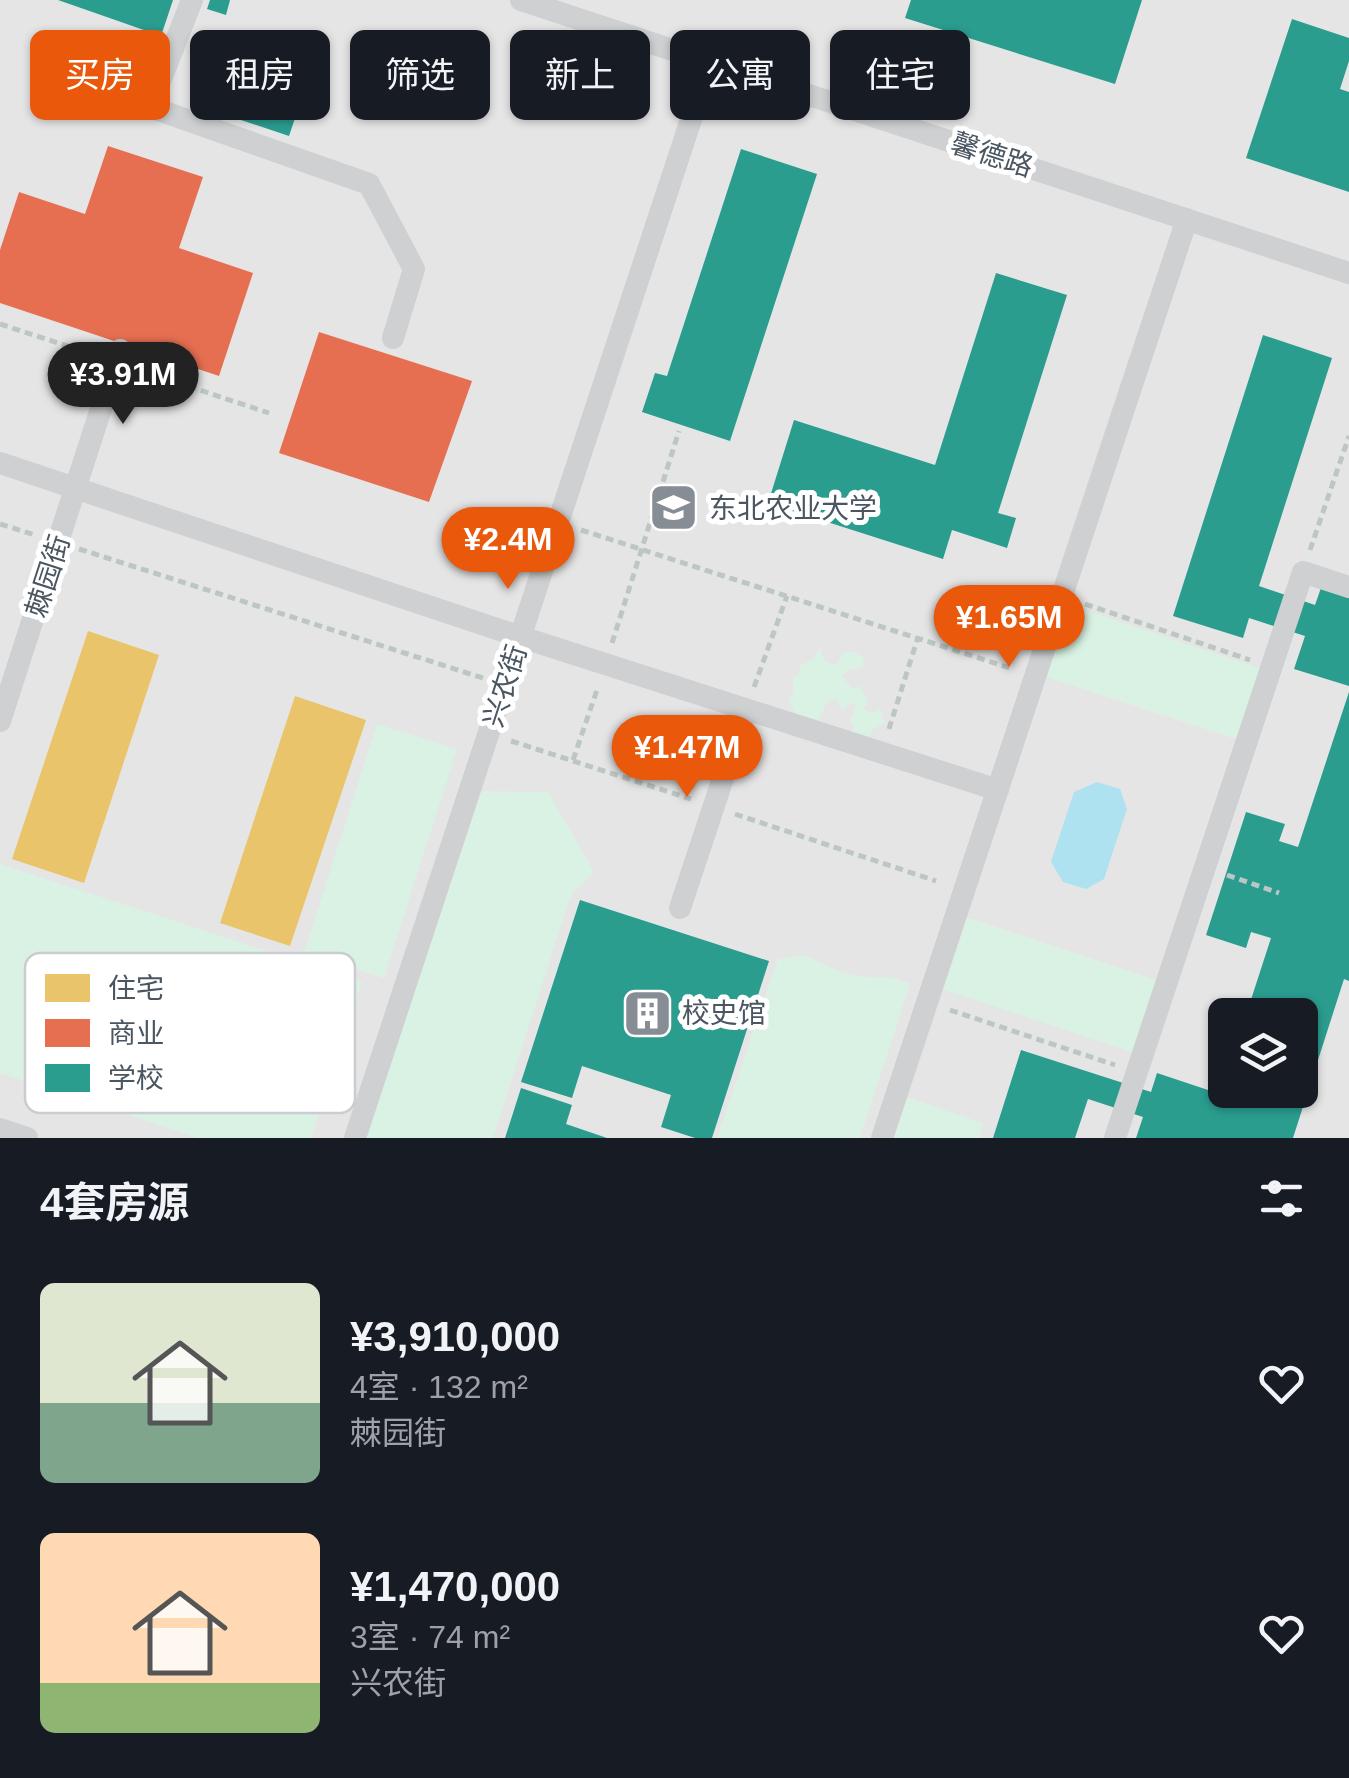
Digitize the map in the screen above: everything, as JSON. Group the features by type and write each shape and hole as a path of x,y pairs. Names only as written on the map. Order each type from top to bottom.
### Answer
{"street":[{"path":"192,0 150,107 369,184 414,269 393,338"},
{"name":"馨德路","path":"521,0 670,49"},
{"name":"馨德路","path":"810,95 1349,273"},
{"name":"兴农街","path":"355,1138 691,120"},
{"path":"882,1138 1187,219"},
{"name":"棘园街","path":"0,722 120,350"},
{"path":"0,463 520,637 998,790"},
{"path":"1115,1138 1303,572 1349,587"},
{"path":"680,908 746,709"},
{"path":"0,1129 27,1138"}],"path":[{"path":"573,760 679,431"},
{"path":"1303,572 1349,436"},
{"path":"558,522 1035,677"},
{"path":"0,524 505,685"},
{"path":"746,709 787,596"},
{"path":"1062,596 1271,668"},
{"path":"882,752 918,637"},
{"path":"1205,868 1279,893"},
{"path":"927,1002 1137,1072"}],"shaded area":[{"name":"东北农业大学","path":"0,0 1349,0 1349,1138 0,1138"}],"green space":[{"path":"1067,604 1262,669 1239,740 1043,676"},
{"path":"820,649 825,662 837,665 843,653 854,652 864,658 863,667 848,670 842,676 852,689 860,686 868,702 866,711 883,712 881,718 886,722 872,730 869,738 851,732 856,704 848,703 845,710 836,697 826,704 819,719 796,717 789,699 793,677"},
{"path":"377,724 457,749 384,978 355,969 355,953 304,953"},
{"path":"470,791 548,792 594,872 571,894 493,1138 355,1138"},
{"path":"0,864 273,953 25,953 25,1081 0,1073"},
{"path":"963,916 1156,980 1132,1052 939,988"},
{"path":"805,955 847,973 910,984 860,1138 717,1138 778,959"},
{"path":"355,980 362,982 355,1003"},
{"path":"903,1096 983,1123 979,1138 890,1138"},
{"path":"122,1113 319,1113 311,1138 199,1138"}],"water":[{"path":"1097,782 1120,789 1127,809 1104,879 1086,889 1063,882 1051,862 1074,792"}],"building: 住宅":[{"path":"88,631 159,655 84,883 12,859"},
{"path":"295,696 366,720 290,946 220,923"}],"building: 商业":[{"path":"108,146 203,177 179,248 253,273 219,376 0,303 0,250 19,192 85,214"},
{"path":"319,332 472,381 429,502 279,453"}],"building: 学校":[{"path":"58,0 173,0 163,30 144,30"},
{"path":"210,0 230,0 226,15 207,9"},
{"path":"911,0 1142,0 1115,84 970,38 970,30 943,30 905,18"},
{"path":"1292,19 1349,38 1349,61 1340,89 1349,92 1349,192 1246,158"},
{"path":"241,120 294,120 289,136"},
{"path":"741,149 817,174 730,441 642,412 655,373 667,376"},
{"path":"996,273 1067,295 998,513 1016,518 1007,548 952,530 943,559 768,503 794,420 935,465"},
{"path":"1263,335 1332,358 1259,586 1315,605 1323,582 1349,590 1349,686 1294,669 1305,636 1249,618 1243,638 1173,616"},
{"path":"1349,692 1349,981 1344,979 1318,1060 1318,998 1252,998 1271,938 1251,932 1246,948 1206,935 1246,812 1285,824 1279,841 1298,847"},
{"name":"校史馆","path":"580,900 769,961 712,1138 695,1138 661,1127 671,1095 582,1066 572,1098 521,1082"},
{"path":"1021,1050 1151,1092 1157,1073 1208,1090 1208,1108 1303,1108 1293,1138 1136,1138 1143,1117 1088,1099 1075,1138 993,1138"},
{"path":"521,1088 572,1105 566,1124 607,1138 505,1138"}],"place":[{"name":"东北农业大学","path":"674,508"},
{"name":"校史馆","path":"647,1013"}]}
